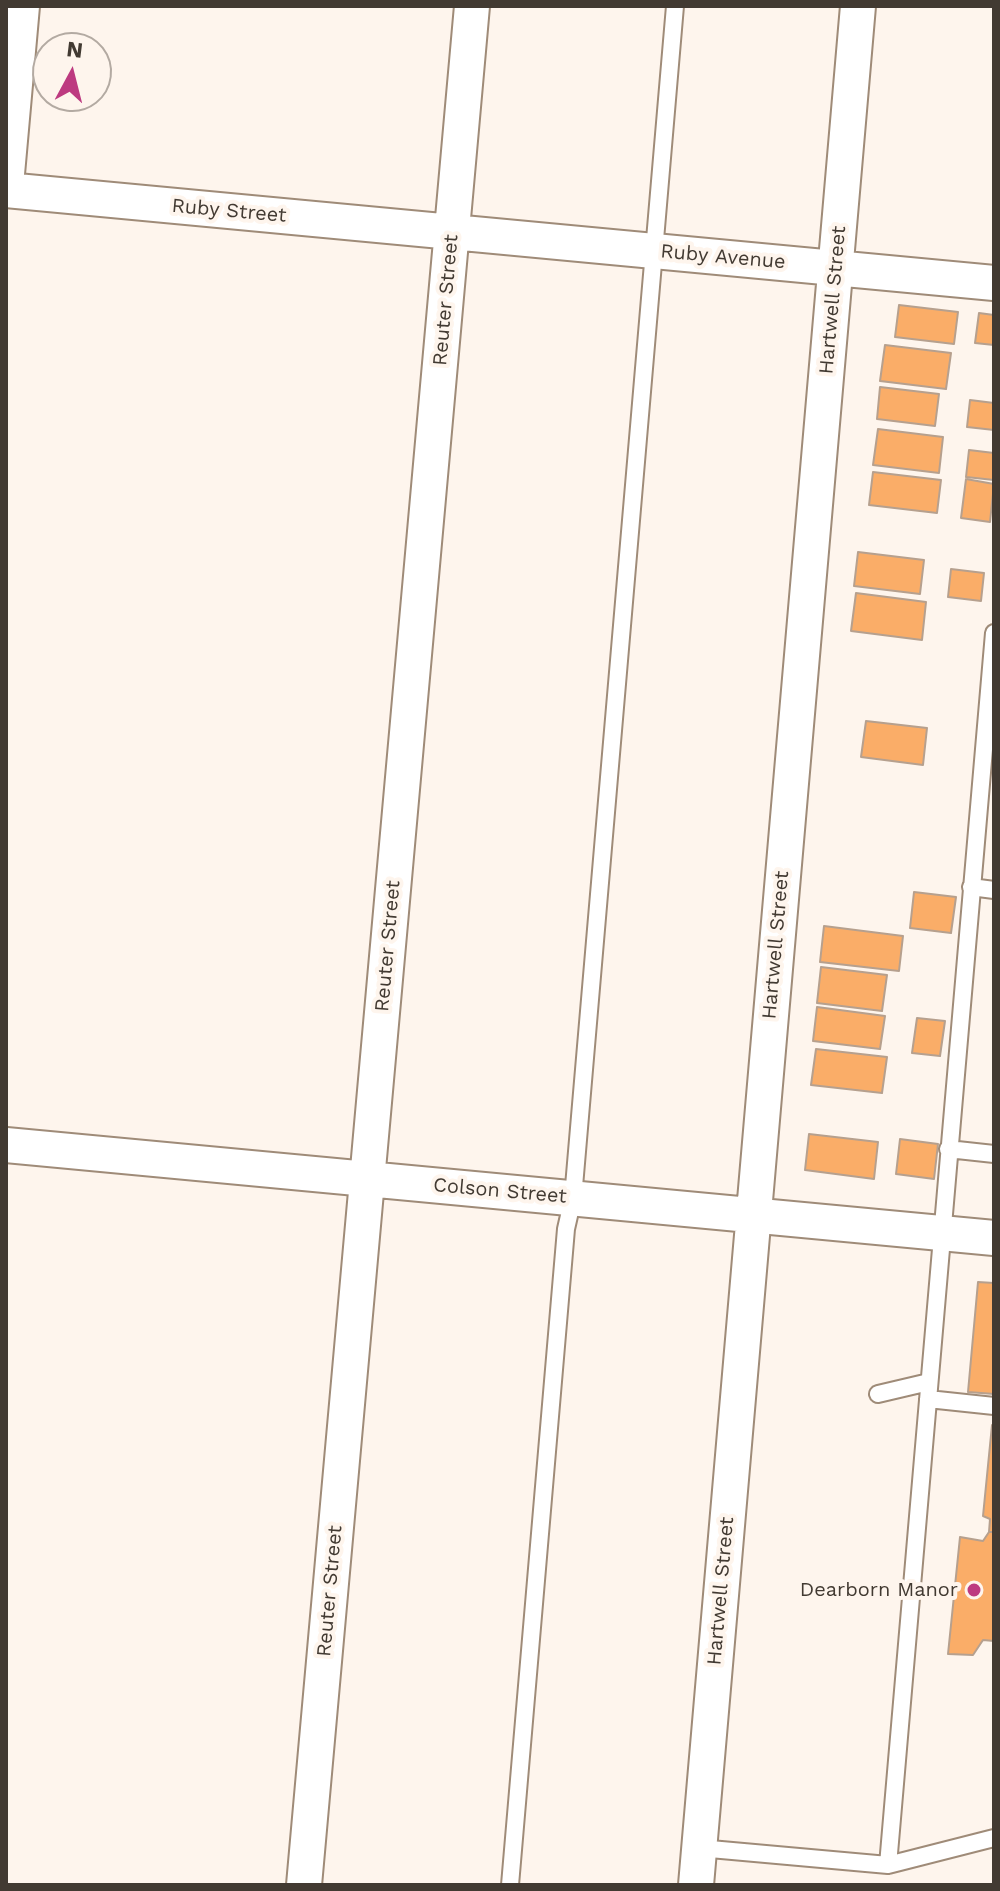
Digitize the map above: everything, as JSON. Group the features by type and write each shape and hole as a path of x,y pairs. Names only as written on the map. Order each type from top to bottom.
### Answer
{"street":[{"path":"6,188 22,6"},
{"name":"Reuter Street","path":"304,1885 472,6"},
{"name":"Hartwell Street","path":"696,1885 858,6"},
{"name":"Ruby Street","path":"6,188 452,232"},
{"name":"Ruby Avenue","path":"452,232 994,283"},
{"name":"Colson Street","path":"6,1145 994,1238"}],"lane":[{"path":"510,1885 566,1229 573,1198 675,6"},
{"path":"888,1865 994,633"},
{"path":"971,887 994,890"},
{"path":"948,1149 994,1154"},
{"path":"878,1394 929,1391 994,1406"},
{"path":"699,1848 769,1847 832,1853 888,1865 994,1838"}],"building":[{"path":"899,305 958,312 954,344 895,337"},
{"path":"979,313 994,315 994,345 975,343"},
{"path":"885,345 951,353 946,389 880,381"},
{"path":"880,387 939,394 935,426 877,419"},
{"path":"970,400 994,403 994,430 967,427"},
{"path":"878,429 943,437 939,473 873,465"},
{"path":"969,450 994,453 994,480 966,477"},
{"path":"873,472 941,480 937,513 869,505"},
{"path":"966,479 994,484 990,522 961,518"},
{"path":"858,552 924,560 920,594 854,586"},
{"path":"951,569 984,573 981,601 948,597"},
{"path":"856,593 926,602 922,640 851,631"},
{"path":"866,721 927,728 923,765 861,757"},
{"path":"914,892 956,897 951,933 910,928"},
{"path":"824,926 903,936 899,971 820,962"},
{"path":"821,967 887,975 882,1011 817,1003"},
{"path":"817,1007 885,1016 880,1049 813,1041"},
{"path":"917,1018 945,1021 940,1056 912,1053"},
{"path":"816,1049 887,1057 882,1093 811,1085"},
{"path":"809,1134 878,1142 874,1179 805,1170"},
{"path":"900,1139 938,1144 934,1179 896,1174"},
{"path":"978,1282 994,1283 994,1394 968,1392"},
{"path":"992,1425 994,1532 989,1532 990,1519 983,1516"},
{"name":"Dearborn Manor","path":"989,1532 994,1532 994,1641 983,1640 973,1655 948,1654 960,1537 983,1541"}],"place":[{"name":"Dearborn Manor","path":"974,1590"}]}
